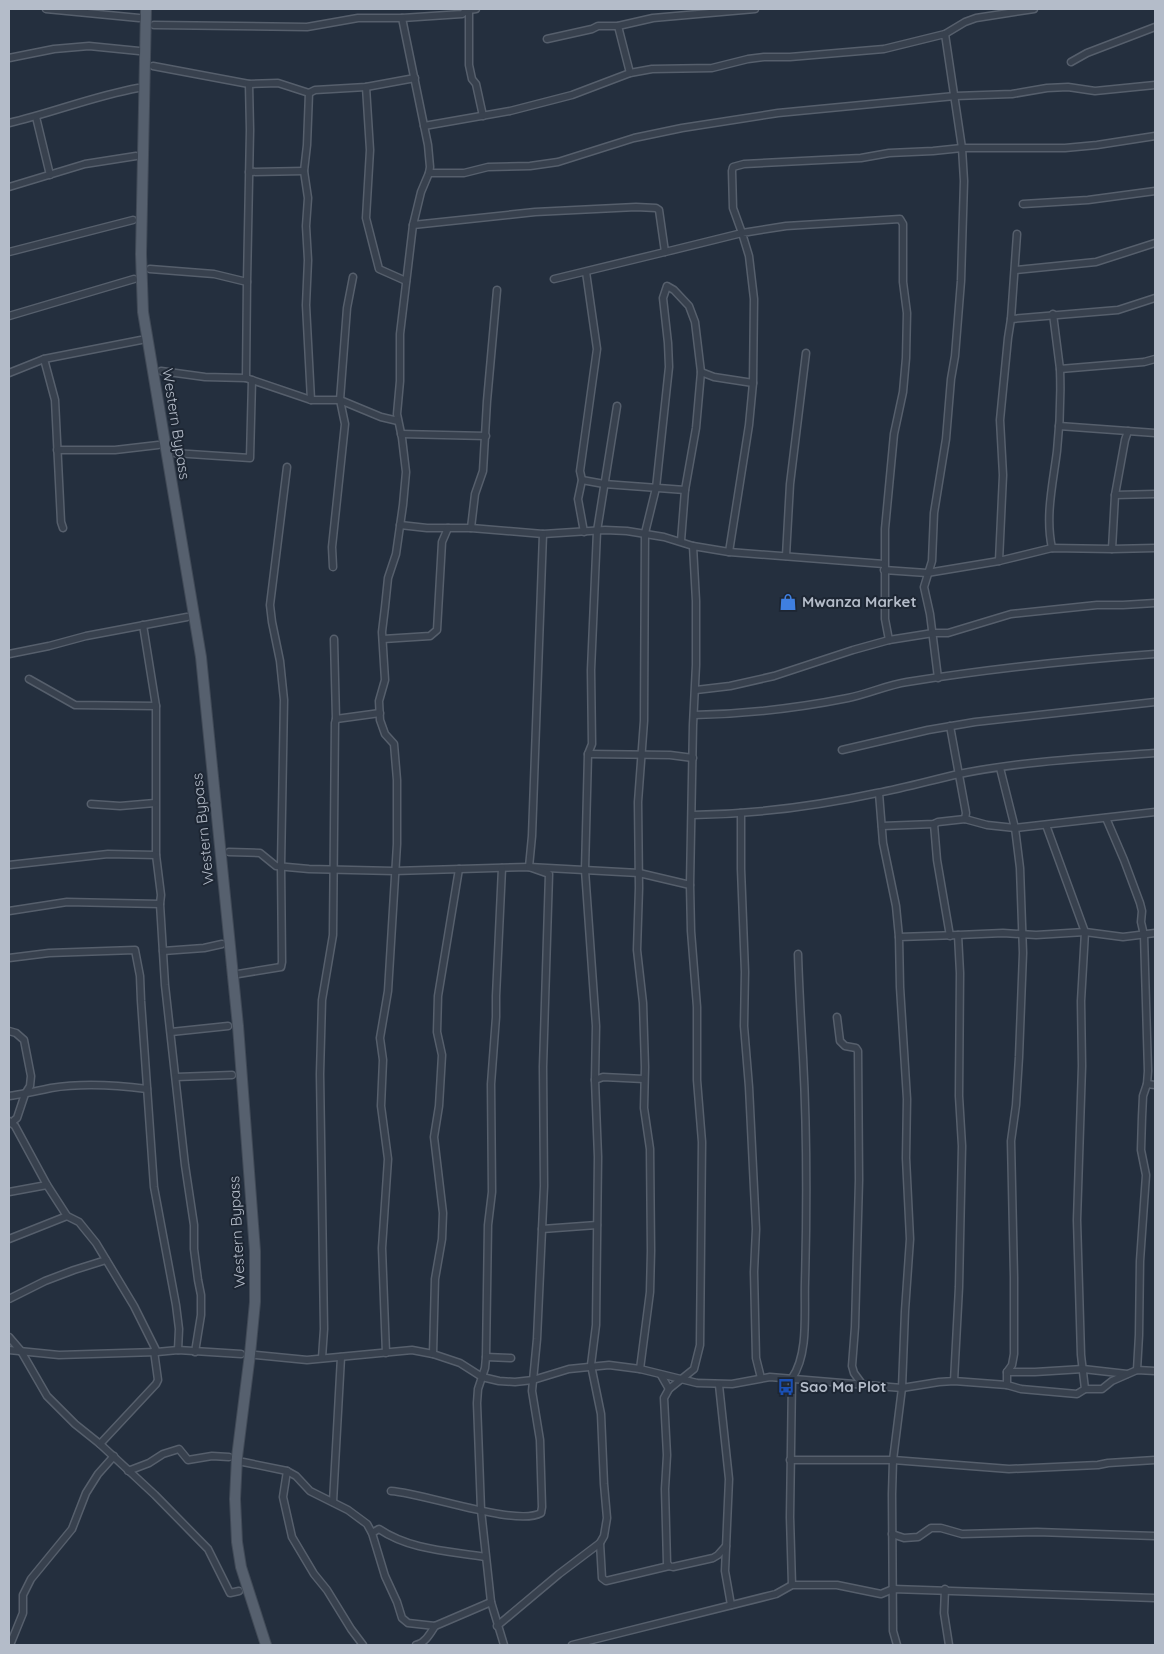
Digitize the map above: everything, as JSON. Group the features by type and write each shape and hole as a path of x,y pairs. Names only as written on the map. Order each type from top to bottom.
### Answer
{"main road":[{"name":"Western Bypass","path":"146,9 141,254 143,312 201,657 232,976 255,1259 255,1302 237,1457 236,1535 241,1567 266,1645"}],"street":[{"path":"46,9 139,18"},
{"path":"154,25 307,27 358,18 402,18 462,14 471,9"},
{"path":"471,9 469,65 472,79 476,84 483,116"},
{"path":"547,39 592,30 598,26 618,26 653,18 755,9"},
{"path":"424,126 483,116 572,95 630,74 652,69 712,68 764,57 790,57 895,47 945,34 976,18 1034,9"},
{"path":"386,1353 382,1248 388,1159 381,1106 383,1067 380,1038 388,991 397,815 394,744 385,734 379,702 385,680 383,639 388,578 396,554 406,472 401,434 396,414 400,381 400,334 413,225 421,192 429,173 428,144 402,18"},
{"path":"618,26 630,74"},
{"path":"1071,62 1093,51 1155,27"},
{"path":"938,678 933,633 924,587 932,561 934,513 946,439 959,316 962,265 961,221 964,181 962,148 945,34"},
{"path":"9,58 54,49 89,46 139,51"},
{"path":"153,66 249,84 278,83 309,93 315,90 366,87 415,78"},
{"path":"174,453 250,458 247,282 249,84"},
{"path":"429,173 464,173 488,167 530,166 558,162 634,138 682,128 778,113 955,96 1012,94 1047,88 1068,87 1095,91 1155,85"},
{"path":"366,87 370,150 366,218 379,269 406,281"},
{"path":"9,124 114,92 138,88"},
{"path":"309,93 304,170 308,198 306,305 311,400"},
{"path":"36,117 50,175"},
{"path":"729,552 749,425 754,298 748,256 733,208 733,167 744,164 861,158 889,152 933,152 962,148 1065,148 1155,136"},
{"path":"9,187 85,164 136,156"},
{"path":"249,172 304,170"},
{"path":"1023,204 1088,200 1155,191"},
{"path":"413,225 543,212 636,206 656,208 659,210 665,252"},
{"path":"9,252 133,220"},
{"path":"554,279 742,233 786,226 876,220 900,220 902,222 903,282 907,313 906,358 903,392 894,434 885,530 885,619 889,640"},
{"path":"999,561 1003,475 1000,420 1011,319 1017,234"},
{"path":"1015,270 1096,262 1155,243"},
{"path":"150,269 214,274 247,282"},
{"path":"584,532 578,499 582,480 580,471 597,349 586,272"},
{"path":"333,567 332,547 345,424 340,400 347,308 352,276"},
{"path":"9,316 134,279"},
{"path":"640,1368 650,1292 651,1251 650,1149 644,1108 643,1012 637,950 638,802 644,721 645,533 656,488 669,367 664,298 667,286 674,290 689,306 695,322 701,372 696,428 685,490 681,541"},
{"path":"471,528 475,494 483,471 497,290"},
{"path":"1011,319 1118,310 1155,298"},
{"path":"1052,548 1048,521 1061,398 1060,369 1053,314"},
{"path":"9,374 44,359 140,340"},
{"path":"786,556 791,475 806,353"},
{"path":"1060,369 1144,362 1155,358"},
{"path":"44,359 55,400 63,528"},
{"path":"161,371 205,377 249,379 311,400 340,400 398,422"},
{"path":"701,372 714,378 752,383"},
{"path":"497,1626 559,1574 600,1543 604,1536 607,1518 603,1432 591,1366 596,1325 598,1130 595,1080 596,1026 585,870 588,754 592,744 591,670 597,531 617,406"},
{"path":"1059,426 1155,432"},
{"path":"1112,549 1115,495 1128,431"},
{"path":"401,434 486,436"},
{"path":"57,450 115,450 158,445"},
{"path":"232,976 281,967 284,700 280,661 270,606 287,467"},
{"path":"582,480 604,484 685,490"},
{"path":"1115,495 1155,494"},
{"path":"400,525 543,534 627,531 645,533 681,541 692,546 729,552 884,566 927,573 999,561 1052,548 1155,548"},
{"path":"383,639 430,636 437,630 442,542 448,528"},
{"path":"529,867 532,836 543,534"},
{"path":"669,1566 667,1563 665,1489 667,1455 664,1398 679,1380 689,1375 694,1369 700,1345 702,1142 697,1080 698,1007 691,931 690,885 696,690 696,602 692,546"},
{"path":"696,690 730,686 774,676 889,640 933,633 948,633 1011,614 1098,605 1123,606 1155,603"},
{"path":"9,654 86,636 187,617"},
{"path":"143,625 156,706 156,855 161,894 162,951 201,1295 201,1315 194,1352"},
{"path":"322,1358 324,1329 320,1074 322,1000 333,935 335,870 334,741 336,719 334,640"},
{"path":"694,715 769,710 831,702 904,682 966,673 1088,659 1155,654"},
{"path":"29,680 75,705 156,706"},
{"path":"842,750 909,734 975,722 1155,702"},
{"path":"336,719 380,712"},
{"path":"950,726 966,813 965,819"},
{"path":"693,814 741,813 780,809 879,793 959,774 1039,763 1155,753"},
{"path":"588,754 670,755 693,758"},
{"path":"1000,768 1015,828 1020,868 1022,934 1021,1030 1016,1106 1011,1141 1014,1354 1012,1365 1007,1372 1006,1385"},
{"path":"879,793 883,843 896,906 899,937 907,1099 906,1158 910,1239 902,1388 893,1460 892,1588 893,1631 896,1645"},
{"path":"91,804 120,806 156,803"},
{"path":"882,826 934,824 965,819 986,825 1015,828 1155,812"},
{"path":"741,813 745,972 744,1026 756,1229 754,1272 756,1358 761,1378"},
{"path":"1106,818 1140,903 1144,935 1148,1050 1141,1150 1146,1175 1140,1261 1139,1336 1136,1370"},
{"path":"934,824 950,936"},
{"path":"1046,825 1085,932 1081,1001 1082,1066 1077,1220 1085,1389"},
{"path":"230,852 260,853 273,864 281,866 335,870 394,871 529,867 639,873 690,885"},
{"path":"9,865 108,854 156,855"},
{"path":"391,1491 406,1492 513,1516 536,1515 541,1512 542,1473 539,1433 532,1392 537,1339 544,1186 543,1067 549,874 529,867"},
{"path":"502,868 496,1017 491,1084 492,1192 488,1225 486,1357 478,1389 477,1403 481,1510 485,1557 491,1602 504,1645"},
{"path":"433,1354 435,1279 442,1238 443,1213 434,1136 439,1106 442,1055 437,1032 438,996 459,869"},
{"path":"9,911 67,902 160,904"},
{"path":"899,937 1036,935 1085,932 1123,937 1155,933"},
{"path":"954,1382 959,1287 962,1146 959,1096 960,973 958,935"},
{"path":"162,951 196,949 222,944"},
{"path":"9,958 96,950 135,950 140,976 154,1187 176,1305 179,1329 178,1350"},
{"path":"792,1585 790,1460 792,1378 800,1363 803,1341 805,1270 804,1098 798,954"},
{"path":"837,1017 840,1041 845,1046 856,1048 858,1051 859,1180 855,1327 852,1366 854,1373 862,1384"},
{"path":"171,1032 228,1026"},
{"path":"9,1031 16,1033 24,1040 32,1076 17,1118 10,1122 15,1126 47,1185 67,1216 79,1222 96,1243 134,1306 155,1351 158,1380 156,1384 100,1444"},
{"path":"176,1078 232,1075"},
{"path":"595,1080 603,1077 644,1079"},
{"path":"1147,1084 1155,1085"},
{"path":"9,1096 52,1088 82,1086 118,1086 147,1089"},
{"path":"9,1192 47,1185"},
{"path":"9,1240 67,1216"},
{"path":"542,1229 597,1225"},
{"path":"9,1299 45,1281 106,1260"},
{"path":"9,1337 21,1350 47,1396 75,1424 114,1456 208,1549 230,1593 239,1592"},
{"path":"9,1350 59,1355 178,1350 241,1354"},
{"path":"256,1355 307,1360 412,1350 433,1354 460,1363 482,1377 515,1382 533,1380 569,1369 623,1365 640,1368 679,1380 718,1385 761,1378 792,1378 902,1388 934,1382 954,1382 1006,1385 1021,1389 1077,1394 1085,1389 1102,1389 1112,1381 1136,1370 1155,1371"},
{"path":"333,1502 341,1357"},
{"path":"486,1357 510,1358"},
{"path":"1007,1372 1083,1369 1128,1374"},
{"path":"661,1375 669,1390"},
{"path":"718,1385 729,1479 726,1571 731,1605"},
{"path":"128,1471 149,1463 162,1454 179,1449 188,1460 212,1456 229,1457"},
{"path":"10,1645 23,1613 23,1595 31,1579 72,1529 86,1493 98,1474 114,1456"},
{"path":"790,1460 893,1460 1009,1469 1155,1460"},
{"path":"243,1462 287,1471 296,1476 310,1490 367,1524 372,1533 378,1556 402,1618 413,1625 435,1626 491,1602"},
{"path":"287,1471 283,1497 292,1537 314,1574 328,1590 351,1629 363,1645"},
{"path":"892,1534 904,1538 918,1537 931,1528 941,1528 962,1534 1037,1532 1155,1536"},
{"path":"372,1533 379,1529 387,1535 414,1546 485,1557"},
{"path":"600,1543 602,1578 606,1581 713,1558 726,1546"},
{"path":"572,1645 776,1594 792,1585 837,1585 881,1594 892,1588 1155,1598"},
{"path":"945,1589 944,1613 949,1645"},
{"path":"416,1645 420,1644 428,1636 435,1626"}],"place":[{"name":"Mwanza Market","path":"788,602"},
{"name":"Sao Ma Plot","path":"786,1387"}]}
